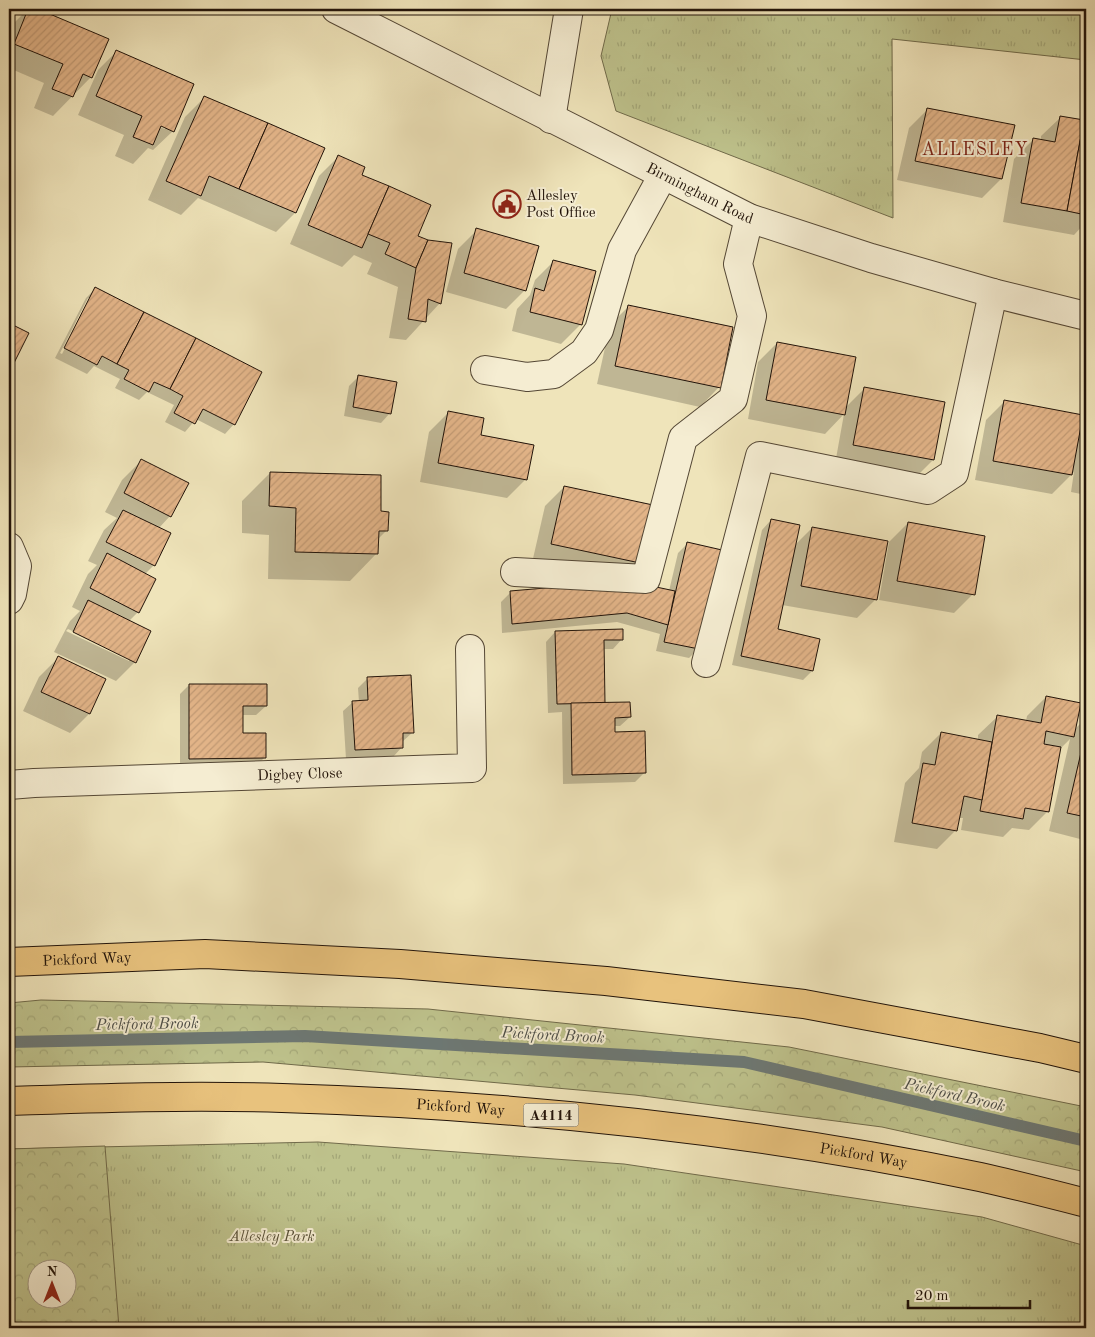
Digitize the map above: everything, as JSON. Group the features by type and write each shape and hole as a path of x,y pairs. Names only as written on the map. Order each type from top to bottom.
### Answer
{"highway":[{"name":"Pickford Way","path":"9,962 205,954 400,964 606,981 804,1004 1040,1048 1086,1059"},
{"name":"Pickford Way","path":"9,1101 105,1098 280,1098 438,1106 588,1118 755,1138 878,1158 981,1178 1086,1203"}],"street":[{"name":"Birmingham Road","path":"336,9 749,218 871,258 993,293 1086,316"},
{"path":"551,119 569,9"},
{"path":"485,370 526,377 554,374 584,352 599,330 622,250 663,175"},
{"path":"515,572 646,579 683,438 733,399 752,316 738,264 749,218"},
{"path":"706,663 760,456 928,490 954,473 993,293"},
{"path":"9,547 17,566 12,594 9,600"},
{"name":"Digbey Close","path":"9,786 34,783 472,768 470,649"}],"green space":[{"path":"612,9 1086,9 1086,60 892,39 893,218 616,111 601,56"},
{"path":"41,1000 428,1009 789,1047 1086,1107 1086,1172 882,1127 635,1095 263,1062 9,1067 9,1003"},
{"name":"Allesley Park","path":"318,1142 624,1164 982,1217 1086,1246 1086,1328 9,1328 9,1149"},
{"path":"105,1146 119,1328 9,1328 9,1149"}],"building":[{"path":"9,9 17,9 9,27"},
{"path":"28,9 38,9 109,39 92,78 83,74 73,97 52,89 63,64 14,44"},
{"path":"116,50 194,84 174,132 161,126 153,145 133,137 142,116 96,96"},
{"path":"204,96 268,123 239,189 209,176 201,196 166,181"},
{"path":"927,108 1015,125 1002,179 915,161"},
{"path":"1060,116 1084,120 1067,211 1021,203 1033,138 1055,142"},
{"path":"1084,120 1086,120 1086,215 1067,211"},
{"path":"268,123 325,148 296,213 239,189"},
{"path":"338,155 365,167 362,175 389,186 362,248 308,225"},
{"path":"389,186 431,205 418,236 428,240 416,268 385,254 390,243 368,234"},
{"path":"476,228 539,246 526,291 464,273"},
{"path":"428,240 452,243 441,304 428,299 426,322 408,319 416,268"},
{"path":"553,260 596,271 582,325 530,312 535,288 544,291"},
{"path":"95,287 144,312 117,364 102,356 97,365 64,348"},
{"path":"628,305 733,327 721,388 615,366"},
{"path":"144,312 196,338 170,389 154,382 149,392 124,379 129,370 117,364"},
{"path":"9,323 29,333 9,373"},
{"path":"196,338 262,372 235,425 203,409 195,424 174,413 183,396 170,389"},
{"path":"777,342 856,357 845,415 766,400"},
{"path":"358,375 397,382 391,414 353,407"},
{"path":"864,387 945,402 934,460 853,445"},
{"path":"1004,400 1083,415 1072,475 993,461"},
{"path":"448,411 484,418 481,435 534,445 527,480 438,463"},
{"path":"141,459 189,483 171,517 124,493"},
{"path":"270,472 381,475 381,511 389,512 388,531 379,531 378,554 295,552 296,508 269,506"},
{"path":"564,486 653,505 640,563 551,544"},
{"path":"123,510 171,533 155,566 106,542"},
{"path":"771,519 800,525 778,629 820,639 813,671 741,656"},
{"path":"908,522 985,536 975,595 897,581"},
{"path":"812,527 888,541 877,600 801,586"},
{"path":"687,542 722,550 699,649 664,642"},
{"path":"107,553 156,579 139,613 90,588"},
{"path":"628,581 675,591 668,625 627,613 512,624 510,591"},
{"path":"88,600 151,631 136,663 73,632"},
{"path":"623,629 623,640 604,640 605,703 557,704 555,631"},
{"path":"58,656 106,679 90,714 41,692"},
{"path":"411,675 414,733 403,733 403,748 355,750 352,701 368,700 367,677"},
{"path":"189,684 267,684 267,706 243,706 243,733 266,733 266,758 189,759"},
{"path":"1046,696 1081,703 1074,737 1046,731 1044,744 1061,747 1049,812 1025,808 1023,819 980,811 997,715 1041,723"},
{"path":"630,702 631,717 615,718 615,732 645,731 646,773 572,775 571,703"},
{"path":"1086,731 1086,817 1067,813"},
{"path":"941,732 992,742 982,800 964,796 957,831 912,823 923,763 935,765"}],"waterway":[{"name":"Pickford Brook","path":"9,1042 305,1036 744,1062 1086,1141"}],"place":[{"name":"Allesley Post Office","path":"507,204"}],"district":[{"name":"ALLESLEY","path":"975,149"}]}
